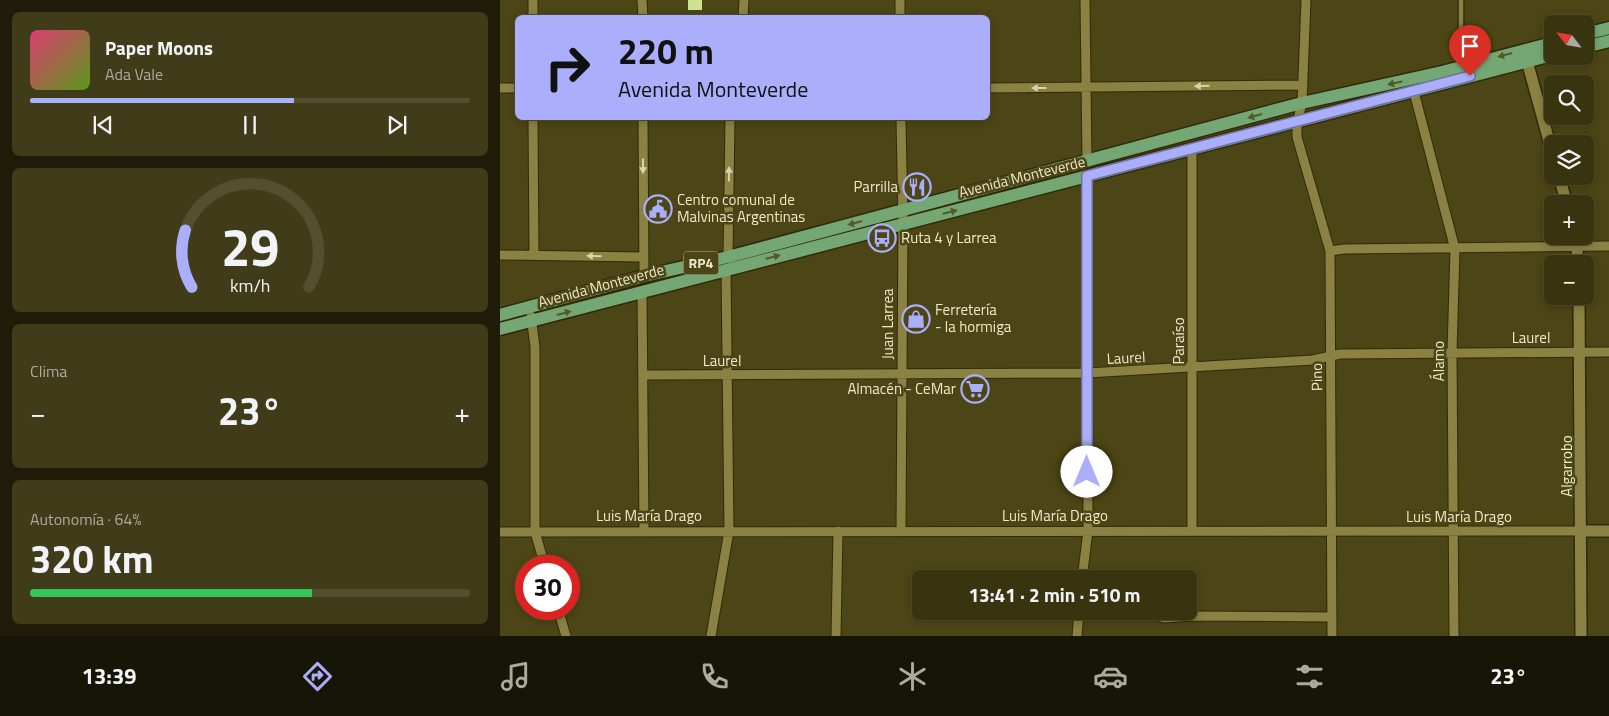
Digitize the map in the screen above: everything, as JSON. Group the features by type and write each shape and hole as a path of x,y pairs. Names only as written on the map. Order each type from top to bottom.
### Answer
{"main road":[{"path":"1594,32 1609,28"},
{"path":"1594,45 1609,41"},
{"name":"Avenida Monteverde","path":"500,329 642,292 727,263 902,211 1302,103 1468,65 1544,45"},
{"name":"Avenida Monteverde","path":"500,315 644,276 727,263 903,224 1297,123 1544,57"}],"street":[{"path":"533,0 533,15"},
{"path":"642,0 643,15"},
{"path":"743,15 744,0"},
{"path":"900,0 900,15"},
{"path":"1085,0 1087,162"},
{"path":"1297,123 1302,103 1306,0"},
{"path":"1527,61 1547,135"},
{"path":"990,88 1303,85"},
{"path":"500,88 515,88"},
{"name":"Álamo","path":"1414,92 1455,248 1452,352 1454,636"},
{"path":"533,120 534,255"},
{"path":"643,120 644,276"},
{"path":"711,636 729,531 727,263 730,120"},
{"name":"Juan Larrea","path":"901,120 903,224 901,530"},
{"name":"Pino","path":"1297,123 1297,137 1330,251 1332,636"},
{"name":"Paraíso","path":"1192,150 1192,531"},
{"path":"1083,570 1088,531 1087,176"},
{"path":"1330,251 1455,248 1544,243"},
{"path":"1594,244 1609,246"},
{"path":"500,255 643,257"},
{"path":"642,292 644,531"},
{"name":"Algarrobo","path":"1579,305 1582,531 1581,636"},
{"path":"529,308 535,347 535,532 542,555"},
{"name":"Laurel","path":"644,375 1087,373 1313,360 1330,356 1452,352 1609,352"},
{"name":"Luis María Drago","path":"500,532 901,530 1453,533 1609,531"},
{"path":"836,636 838,531"},
{"path":"1197,616 1332,617"},
{"path":"561,620 566,636"},
{"path":"1077,636 1078,620"}],"lane":[{"path":"1461,0 1461,29 1468,65"}],"building":[{"path":"688,0 702,0 702,10 688,10"},
{"name":"Centro comunal de Malvinas Argentinas","path":"650,202 666,203 666,217 650,216"}],"place":[{"name":"Parrilla","path":"917,187"},
{"name":"Centro comunal de Malvinas Argentinas","path":"658,209"},
{"name":"Ruta 4 y Larrea","path":"882,238"},
{"name":"Ferretería - la hormiga","path":"916,319"},
{"name":"Almacén - CeMar","path":"975,389"}],"route":[{"path":"1087,472 1087,176 1470,76"}]}
